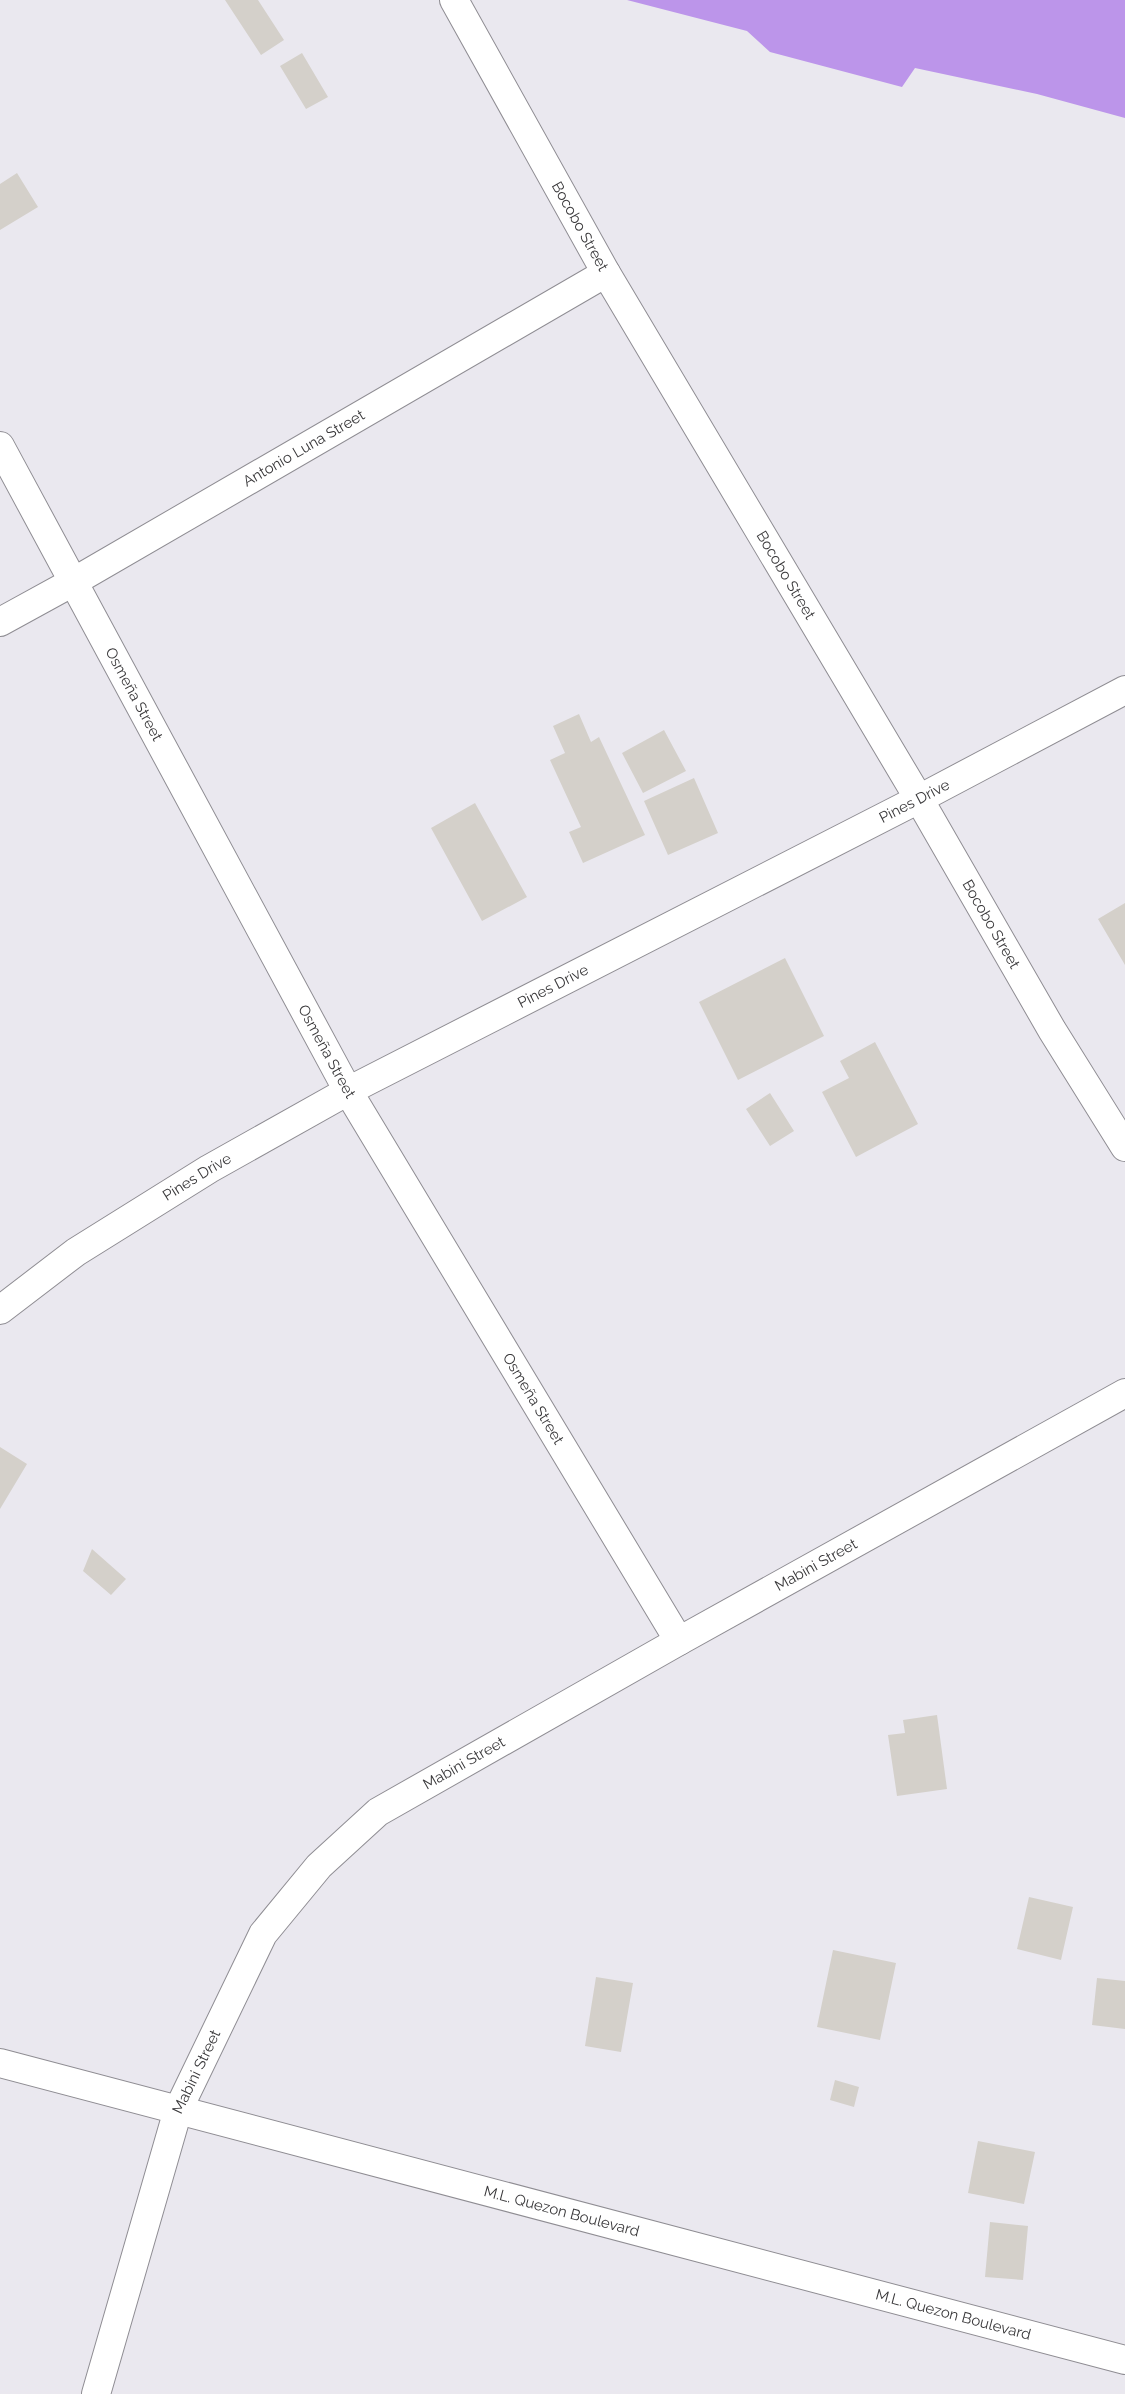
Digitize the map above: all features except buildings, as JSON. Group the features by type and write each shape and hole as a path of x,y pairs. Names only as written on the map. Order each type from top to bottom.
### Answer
{"street":[{"name":"Bocobo Street","path":"454,0 606,273 919,799 1052,1030 1125,1147"},
{"name":"Antonio Luna Street","path":"0,622 74,582 606,273"},
{"name":"Osmeña Street","path":"0,446 348,1091 679,1641"},
{"name":"Pines Drive","path":"0,1310 93,1241 208,1169 348,1091 919,799 1125,690"},
{"name":"Mabini Street","path":"96,2394 178,2110 263,1934 319,1866 378,1812 679,1641 1125,1394"},
{"name":"M.L. Quezon Boulevard","path":"0,2063 1125,2360"}],"shaded area":[{"path":"627,0 1125,0 1125,118 1037,94 915,68 902,87 770,52 747,31"}]}
